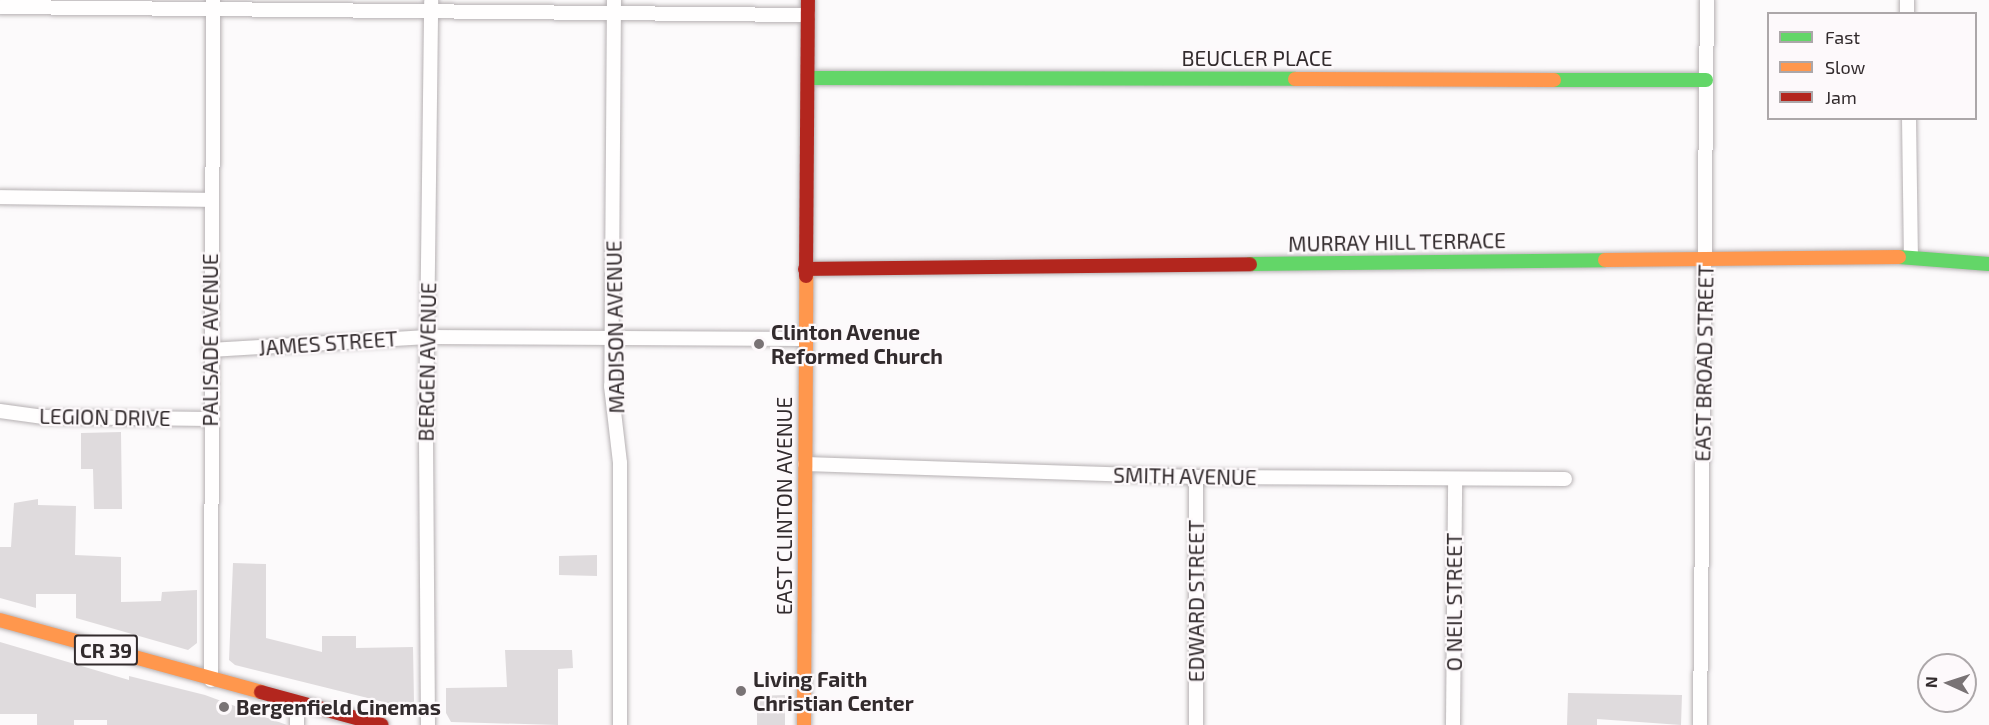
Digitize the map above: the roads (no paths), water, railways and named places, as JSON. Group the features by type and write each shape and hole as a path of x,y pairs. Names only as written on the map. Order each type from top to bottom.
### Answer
{"street":[{"name":"EAST CLINTON AVENUE","path":"804,725 808,0"},
{"name":"EAST BROAD STREET","path":"1700,725 1707,0"},
{"path":"0,7 213,3 431,4 614,6 808,15"},
{"name":"PALISADE AVENUE","path":"211,680 210,350 213,3"},
{"name":"BERGEN AVENUE","path":"428,725 431,4"},
{"name":"MADISON AVENUE","path":"614,6 611,386 620,463 620,725"},
{"name":"BEUCLER PLACE","path":"808,78 1706,80"},
{"path":"1909,120 1911,257"},
{"path":"0,197 211,200"},
{"name":"MURRAY HILL TERRACE","path":"805,269 1911,257 1989,264"},
{"name":"JAMES STREET","path":"210,350 428,337 806,339"},
{"name":"LEGION DRIVE","path":"0,411 44,417 210,419"},
{"name":"SMITH AVENUE","path":"805,464 1196,477 1565,479"},
{"name":"EDWARD STREET","path":"1196,477 1196,725"},
{"name":"O NEIL STREET","path":"1453,725 1455,479"},
{"name":"CR 39","path":"0,620 211,680 382,725"},
{"path":"297,703 297,725"}],"place":[{"name":"Clinton Avenue Reformed Church","path":"759,344"},
{"name":"Living Faith Christian Center","path":"741,691"},
{"name":"Bergenfield Cinemas","path":"224,707"}]}
